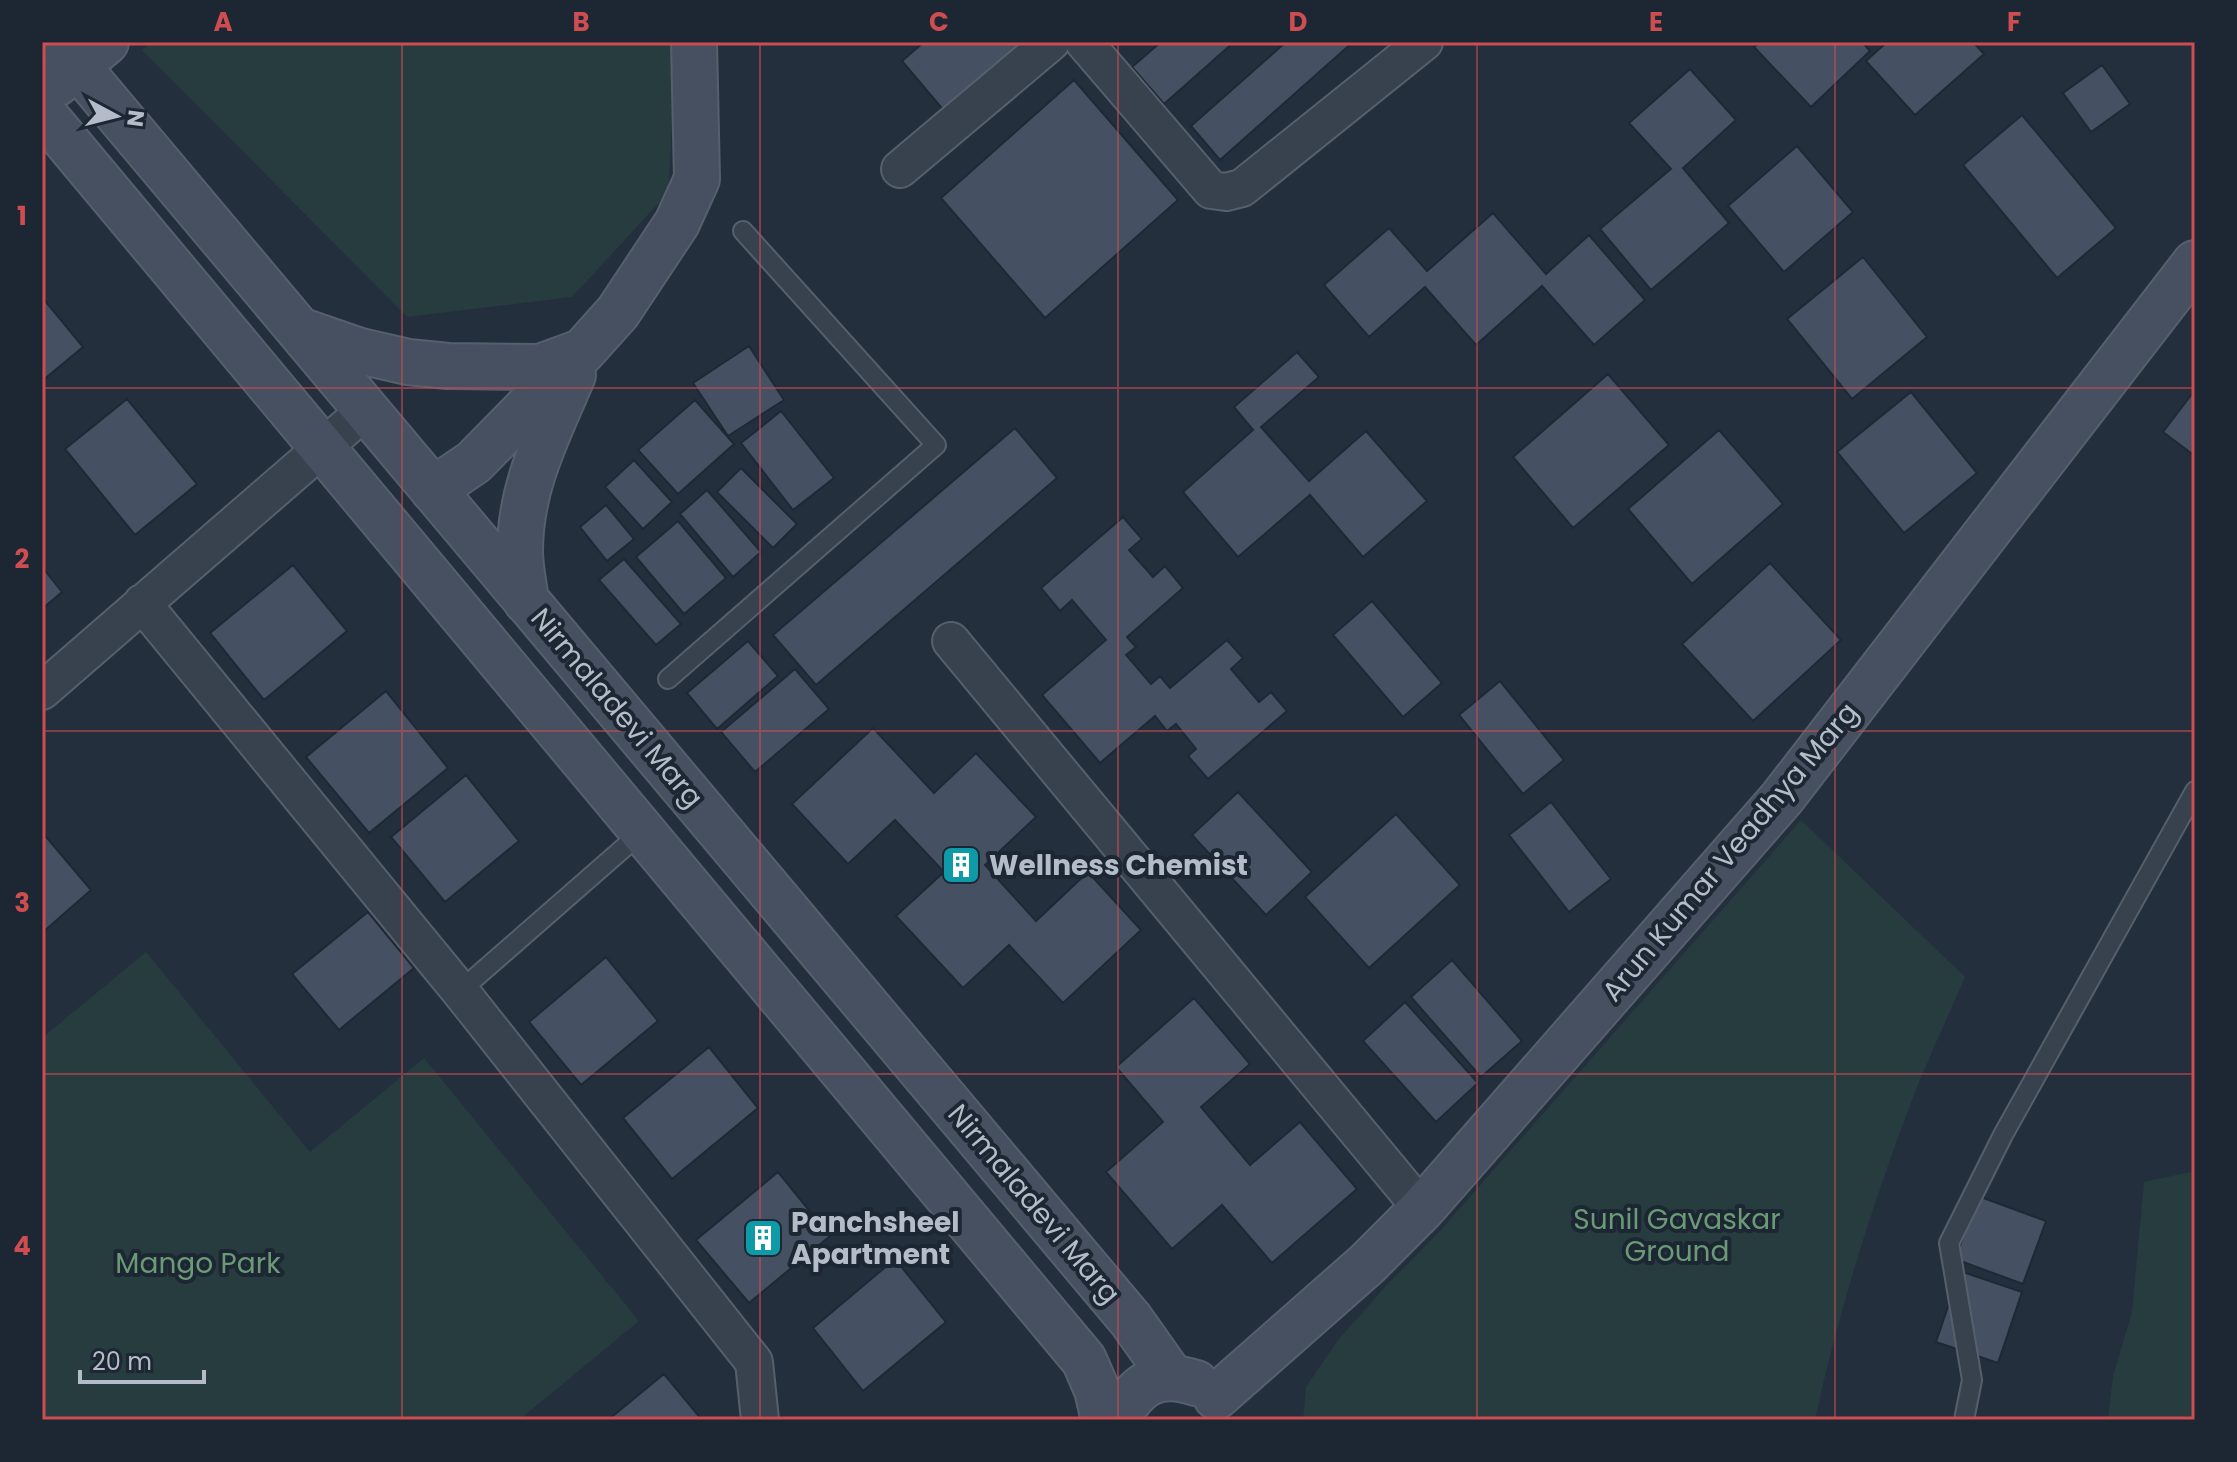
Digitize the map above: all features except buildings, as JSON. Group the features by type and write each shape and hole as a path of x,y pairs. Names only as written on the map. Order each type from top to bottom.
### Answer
{"main road":[{"path":"433,490 474,462 583,351 618,312 677,223 697,179 694,42"},
{"path":"42,96 80,50"},
{"name":"Nirmaladevi Marg","path":"80,50 299,330 1123,1309 1172,1378"},
{"path":"42,112 1084,1360 1097,1390 1104,1420"},
{"name":"Arun Kumar Veadhya Marg","path":"1222,1409 1422,1209 1782,798 2195,263"},
{"path":"299,330 360,351 408,362 448,366 540,367 583,351"},
{"path":"526,601 520,554 522,515 531,473 583,351"},
{"path":"1116,1420 1137,1389 1160,1379 1196,1383 1222,1409"}],"street":[{"path":"900,169 1051,42"},
{"path":"1084,42 1211,190 1226,192 1242,188 1424,42"},
{"path":"42,691 366,410"},
{"path":"142,603 460,991 754,1362 760,1420"},
{"path":"951,641 1422,1209"}],"lane":[{"path":"668,679 936,445 743,231"},
{"path":"1964,1420 1972,1380 1949,1243 2003,1135 2195,791"},
{"path":"460,991 643,831"}],"green space":[{"path":"152,42 677,42 668,193 572,297 407,317 142,50"},
{"name":"Sunil Gavaskar Ground","path":"1801,820 1965,977 1918,1084 1884,1178 1846,1298 1815,1420 1303,1420 1306,1387 1338,1340 1440,1231"},
{"name":"Mango Park","path":"146,952 310,1152 424,1058 639,1321 519,1420 42,1420 42,1038"},
{"path":"2195,1171 2195,1420 2108,1420 2113,1376 2132,1312 2144,1182"}],"place":[{"name":"Wellness Chemist","path":"961,865"},
{"name":"Panchsheel Apartment","path":"763,1238"}]}
